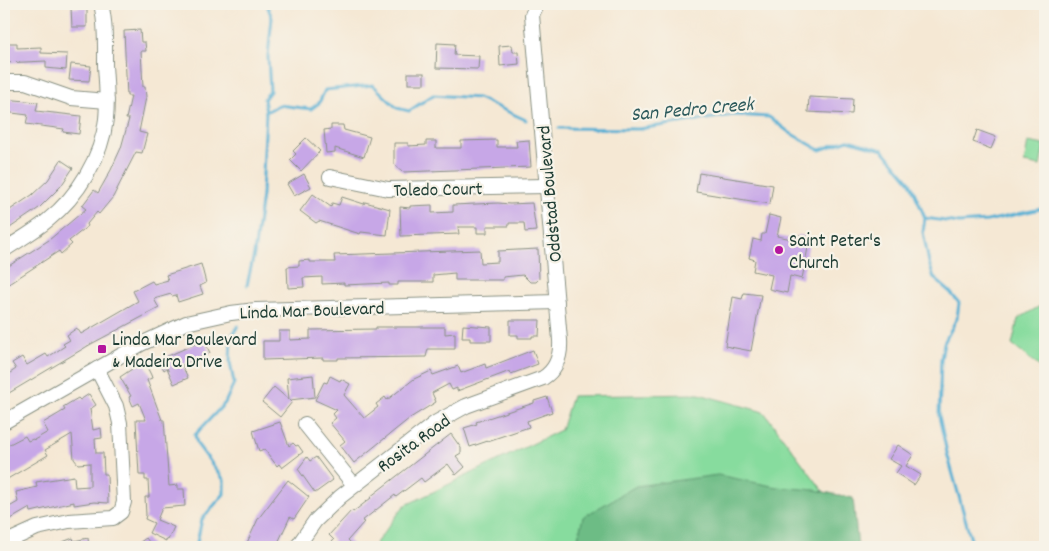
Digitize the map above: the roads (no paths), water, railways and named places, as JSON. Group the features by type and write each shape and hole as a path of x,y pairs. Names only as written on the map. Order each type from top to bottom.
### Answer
{"street":[{"path":"4,250 49,219 76,190 87,174 102,138 107,100 104,20 101,4"},
{"name":"Oddstad Boulevard","path":"531,7 561,347 558,360 552,371"},
{"path":"4,82 26,82 71,98 107,100"},
{"name":"Toledo Court","path":"330,177 388,189 547,186"},
{"name":"Linda Mar Boulevard","path":"4,422 163,332 193,321 231,312 281,308 557,302"},
{"path":"4,543 37,528 69,521 113,518 121,512 124,502 120,423 116,406 97,369"},
{"name":"Rosita Road","path":"297,547 327,509 354,485 434,423 466,406 537,380 552,371"},
{"path":"305,424 354,485"}],"waterway":[{"path":"266,112 264,99 270,91 268,56 272,18 267,5"},
{"name":"San Pedro Creek","path":"247,285 254,254 262,195 266,112 279,105 311,109 319,103 325,90 373,85 397,108 409,111 433,95 478,98 526,120"},
{"name":"San Pedro Creek","path":"559,128 638,129 734,115 769,117 790,133 820,150 848,140 883,150 910,182 925,218"},
{"path":"925,218 959,223 987,221 1045,208"},
{"path":"925,218 923,232 934,278 959,303 957,318 944,343 941,359 939,416 947,453 973,547"},
{"path":"196,547 202,519 224,494 224,480 197,444 195,435 225,403 234,383 230,362 231,337 238,326"}],"place":[{"name":"Saint Peter's Church","path":"779,250"},
{"name":"Linda Mar Boulevard & Madeira Drive","path":"102,349"}]}
